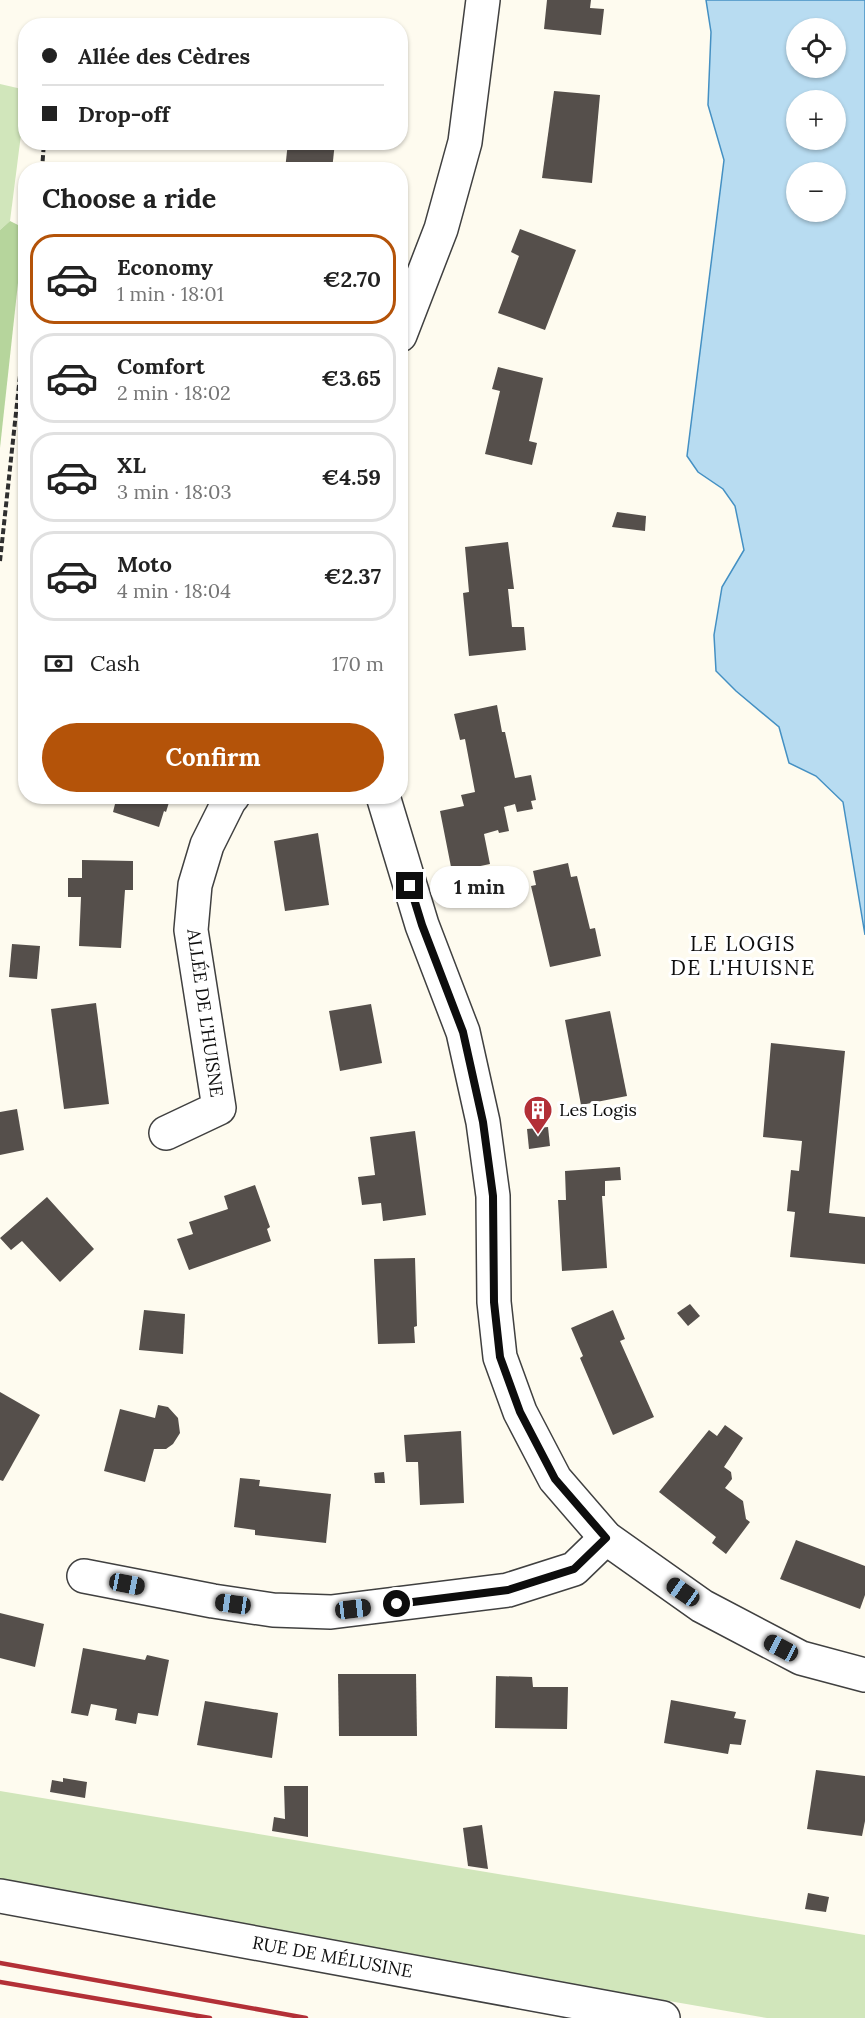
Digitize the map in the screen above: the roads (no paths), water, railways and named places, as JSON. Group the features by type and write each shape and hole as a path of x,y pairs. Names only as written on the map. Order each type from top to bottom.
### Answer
{"street":[{"path":"408,314 441,229 465,142 483,0"},
{"name":"ALLÉE DE L'HUISNE","path":"166,1133 219,1108 191,930 195,885 207,845 228,804"},
{"path":"385,804 422,925 463,1032 483,1122 493,1196 494,1302 500,1357 520,1412 555,1479 606,1538 702,1606 801,1658 865,1674"},
{"path":"84,1576 273,1610 331,1612 508,1590 574,1569 606,1538"},
{"name":"RUE DE MÉLUSINE","path":"0,1896 663,2018"}],"water":[{"path":"706,0 865,0 865,935 843,802 816,776 789,763 779,727 716,671 714,635 722,587 744,550 735,506 723,489 698,472 687,456 724,160 708,105 711,32"}],"railway":[{"path":"0,1963 306,2018"},
{"path":"0,1982 210,2018"}],"place":[{"name":"Les Logis","path":"538,1136"}],"district":[{"name":"LE LOGIS DE L'HUISNE","path":"743,956"}]}
